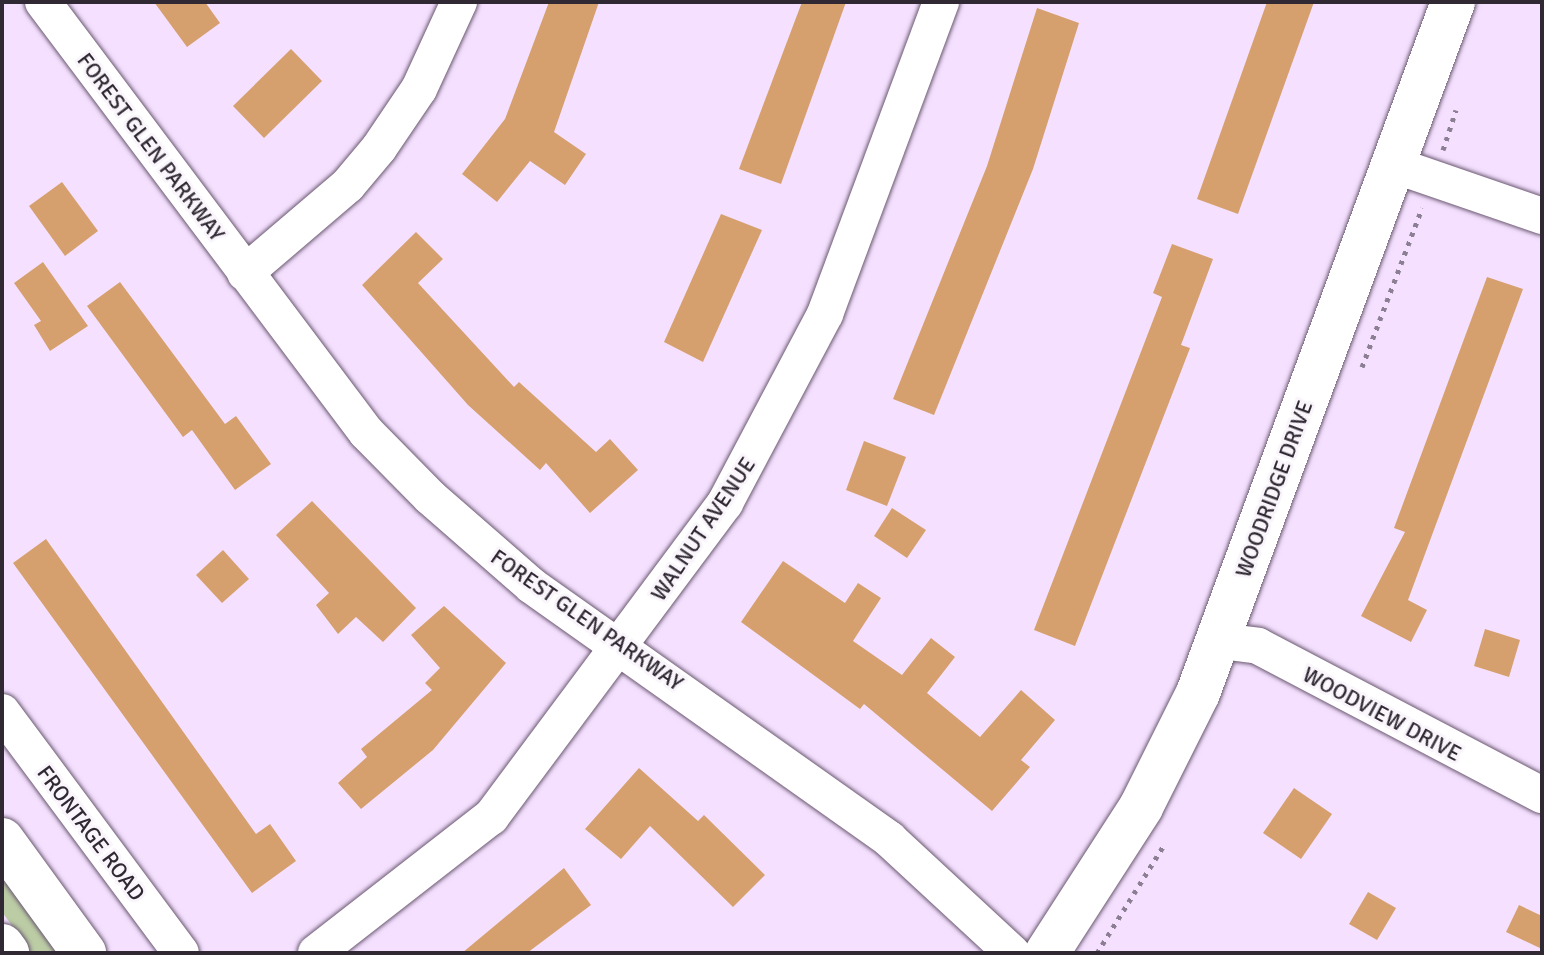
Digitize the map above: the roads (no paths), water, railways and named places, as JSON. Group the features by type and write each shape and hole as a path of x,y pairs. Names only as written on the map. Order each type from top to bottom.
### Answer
{"street":[{"name":"FOREST GLEN PARKWAY","path":"43,2 366,432 430,497 532,586 620,645 889,839 1012,953"},
{"path":"245,273 348,185 379,148 419,89 459,2"},
{"name":"WALNUT AVENUE","path":"316,953 491,817 725,503 792,385 941,2"},
{"name":"WOODRIDGE DRIVE","path":"1047,953 1141,807 1220,641 1453,2"},
{"path":"1394,165 1542,216"},
{"name":"WOODVIEW DRIVE","path":"1220,641 1258,646 1542,795"},
{"name":"FRONTAGE ROAD","path":"2,712 181,953"},
{"path":"2,840 84,953"},
{"path":"2,946 7,953"}]}
